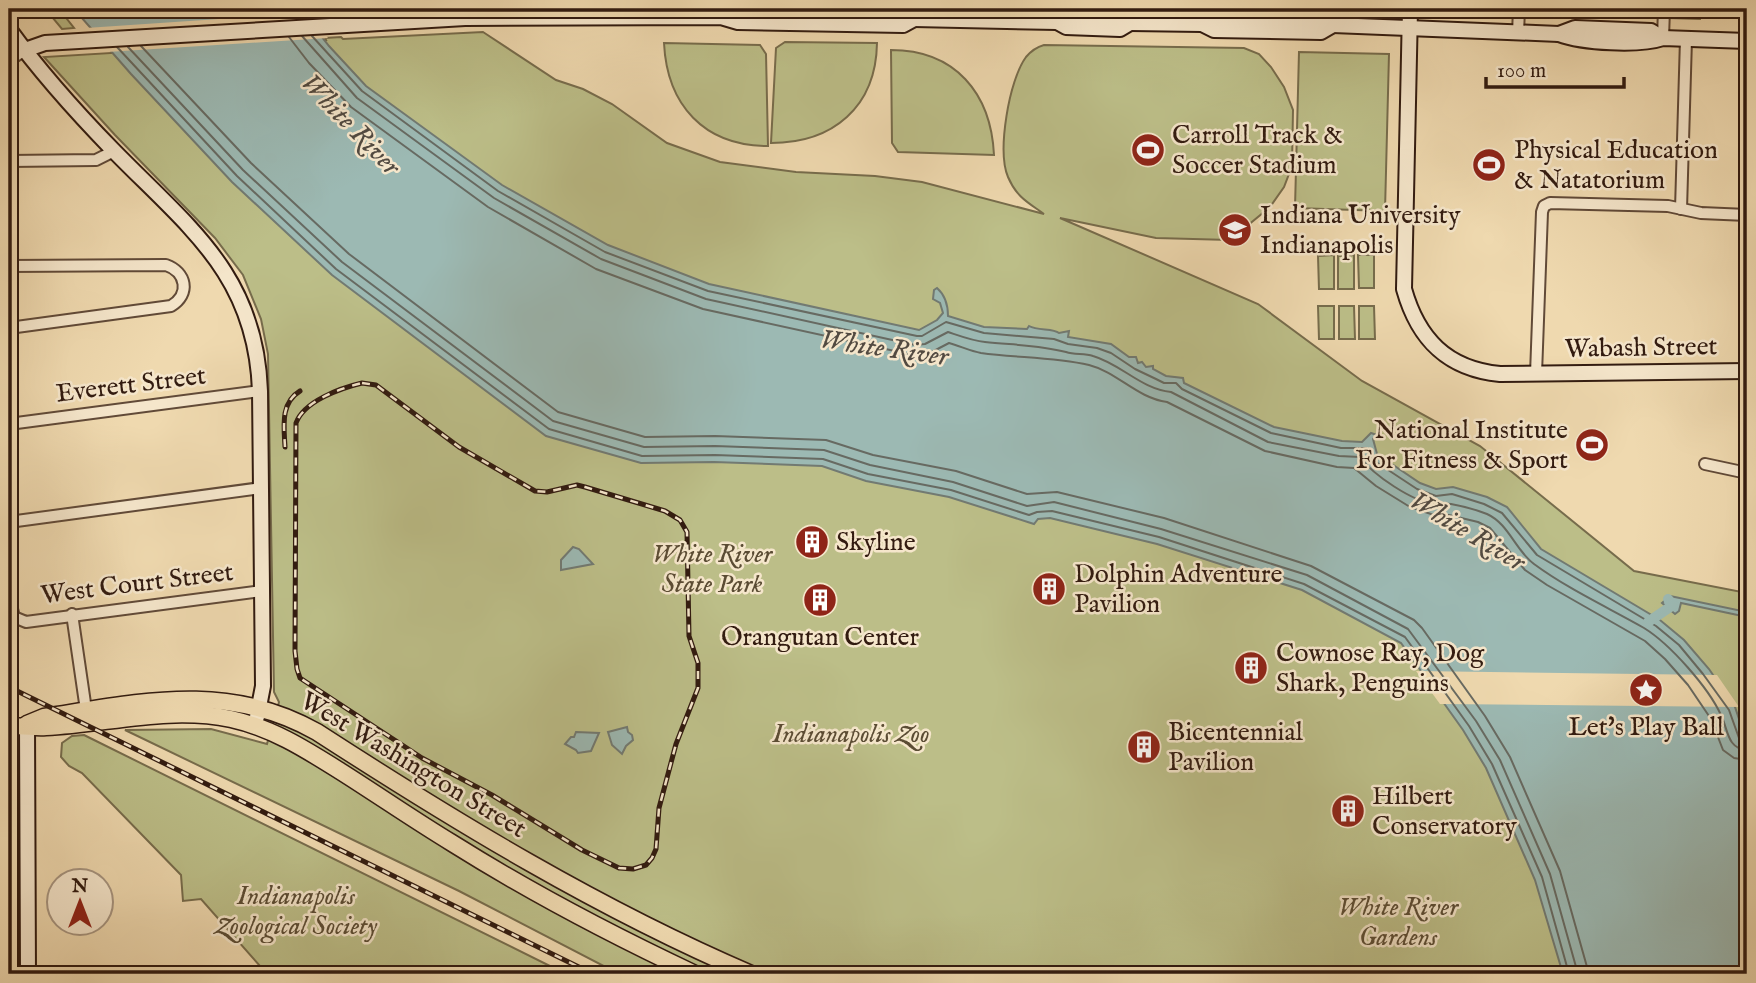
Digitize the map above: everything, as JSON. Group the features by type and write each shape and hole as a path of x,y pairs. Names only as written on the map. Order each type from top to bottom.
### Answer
{"main road":[{"name":"Wabash Street","path":"1409,9 1404,289 1418,327 1434,348 1458,363 1482,372 1536,374 1747,371"},
{"path":"25,50 45,43 444,19 465,13 583,13 721,17 738,22 903,24 914,19 1046,14 1066,27 1120,29 1130,23 1202,24 1214,30 1321,32 1333,25 1559,34 1575,40 1651,42 1663,38 1747,41"},
{"path":"9,29 114,151 208,246 229,276 242,302 254,336 260,391 263,686 255,726"},
{"name":"West Washington Street","path":"9,727 44,717 86,710 193,699 232,701 259,707 317,732 462,824 567,883 662,933 751,974"},
{"name":"West Washington Street","path":"27,724 46,727 148,715 184,714 218,716 255,726 299,745 452,843 561,907 695,974"},
{"path":"27,724 28,974"}],"street":[{"path":"1518,33 1519,9"},
{"path":"1663,38 1664,9"},
{"path":"1681,209 1686,39"},
{"path":"9,58 25,50"},
{"path":"9,161 96,160 114,151"},
{"path":"1536,374 1544,206 1550,203 1668,206 1747,215"},
{"path":"9,266 169,266 179,273 184,285 181,297 171,306 9,328"},
{"name":"Everett Street","path":"9,424 260,391"},
{"path":"1705,464 1747,473"},
{"path":"9,522 261,488"},
{"name":"West Court Street","path":"9,597 12,614 17,620 26,622 262,591"},
{"path":"72,614 86,710"}],"green space":[{"path":"36,9 59,9 74,28 62,29 53,18"},
{"path":"1669,9 1702,9 1700,19 1669,18"},
{"path":"1706,9 1747,9 1747,16 1706,13"},
{"name":"White River State Park","path":"483,32 556,80 583,89 612,104 667,143 720,162 796,172 875,176 922,182 1044,214 1015,190 1005,165 1004,134 1010,98 1020,68 1032,51 1044,45 1244,48 1259,54 1284,87 1293,110 1292,166 1284,187 1270,207 1230,240 1156,238 1060,218 1258,304 1362,381 1480,446 1634,571 1747,593 1747,974 619,974 459,891 125,730 211,729 267,744 279,702 274,692 268,354 261,319 243,275 215,238 44,57 341,37"},
{"path":"785,42 877,43 875,66 869,86 847,117 814,136 771,143 776,48"},
{"path":"664,43 760,45 766,54 768,146 725,139 693,118 681,103 673,85"},
{"path":"891,50 914,52 934,58 965,79 986,112 994,155 898,152 892,143"},
{"path":"1299,52 1389,54 1385,211 1295,208"},
{"path":"1334,255 1334,289 1319,289 1318,256"},
{"path":"1354,255 1354,289 1338,289 1338,256"},
{"path":"1358,255 1374,255 1374,288 1359,288"},
{"path":"1318,306 1334,306 1334,339 1319,339"},
{"path":"1339,306 1354,306 1355,339 1339,339"},
{"path":"1359,306 1374,306 1375,339 1359,339"},
{"name":"Indianapolis Zoological Society","path":"84,735 566,974 267,974 201,899 183,901 181,875 82,773 69,766 61,757 62,743 72,736"}],"water":[{"name":"White River","path":"74,9 300,9 366,86 502,185 608,245 709,284 919,330 937,320 943,313 940,303 933,299 934,290 937,288 945,301 948,316 984,327 1027,329 1029,326 1059,333 1069,331 1068,337 1111,344 1129,357 1136,357 1138,363 1142,362 1146,367 1153,366 1153,369 1166,376 1183,378 1184,383 1274,427 1342,441 1362,442 1371,433 1377,435 1373,439 1377,454 1420,483 1436,489 1453,487 1487,497 1507,507 1541,549 1660,620 1684,640 1709,669 1735,707 1747,743 1747,974 1563,974 1535,880 1486,768 1463,730 1401,643 1302,590 1157,544 1050,518 1038,519 1034,524 949,497 866,481 822,466 714,462 641,463 546,436 332,275 232,182"},
{"path":"573,547 579,549 593,564 561,570 561,560"},
{"path":"1670,596 1747,612 1747,617 1681,603 1675,614 1662,603"},
{"path":"627,727 633,740 622,754 612,745 608,732"},
{"path":"576,732 599,733 591,751 578,753 565,744"}],"pier":[{"path":"308,13 328,38 107,52 86,28"},
{"path":"1416,671 1717,675 1739,707 1440,704"}],"waterway":[{"path":"1648,622 1673,605 1668,599"}],"railway":[{"path":"362,383 376,385 459,447 535,491 547,492 577,485 665,511 680,520 687,532 689,636 698,663 698,688 676,744 659,808 656,849 646,865 633,869 619,868 582,850 492,795 422,758 300,678 295,651 296,423 300,415 315,402 334,392 362,383"},
{"path":"285,447 286,409 300,391"},
{"path":"9,687 593,974"}],"place":[{"name":"Carroll Track & Soccer Stadium","path":"1148,150"},
{"name":"Physical Education & Natatorium","path":"1489,165"},
{"name":"Indiana University Indianapolis","path":"1235,230"},
{"name":"National Institute For Fitness & Sport","path":"1592,445"},
{"name":"Skyline","path":"812,542"},
{"name":"Dolphin Adventure Pavilion","path":"1049,589"},
{"name":"Orangutan Center","path":"820,600"},
{"name":"Cownose Ray, Dog Shark, Penguins","path":"1251,668"},
{"name":"Let's Play Ball","path":"1646,690"},
{"name":"Bicentennial Pavilion","path":"1144,747"},
{"name":"Hilbert Conservatory","path":"1348,811"}],"park label":[{"name":"Indianapolis Zoo","path":"851,734"},
{"name":"White River Gardens","path":"1398,922"}]}
